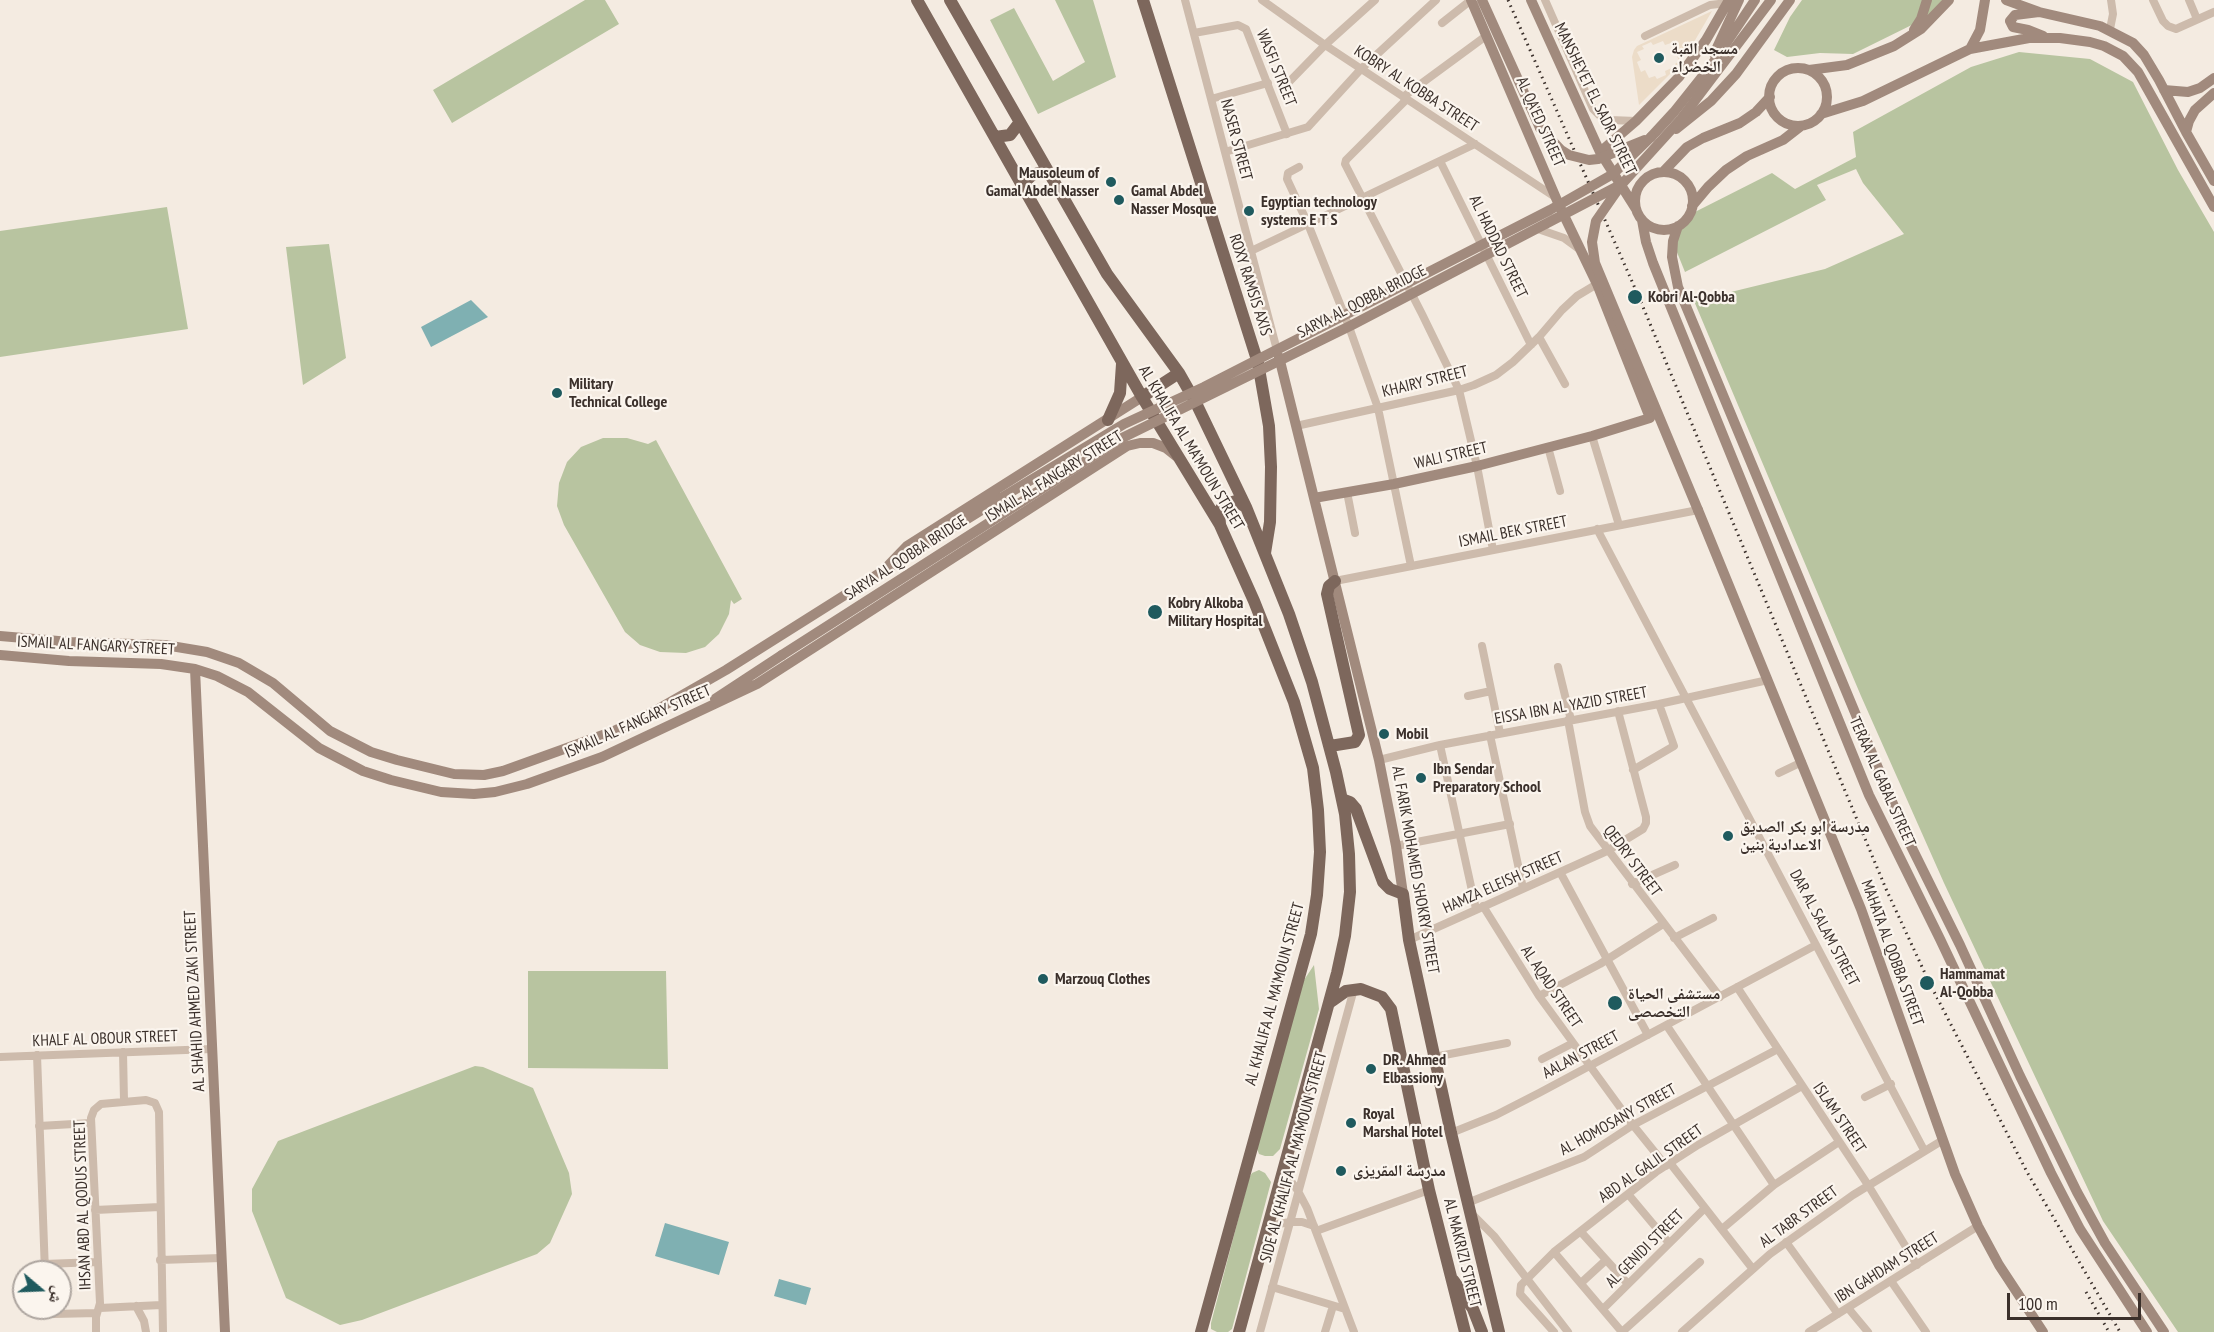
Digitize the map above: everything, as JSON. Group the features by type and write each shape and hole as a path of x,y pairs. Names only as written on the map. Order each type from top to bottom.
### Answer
{"main road":[{"name":"AL KHALIFA AL MA'MOUN STREET","path":"916,0 1122,363 1176,456 1220,525 1262,619 1303,728 1317,796 1320,859 1311,934 1202,1332"},
{"name":"AL KHALIFA AL MA'MOUN STREET","path":"950,0 1114,286 1179,373 1196,403 1246,507 1300,644 1330,746 1342,799 1349,845 1350,892 1343,946 1239,1332"},
{"name":"ROXY RAMSIS AXIS","path":"1143,0 1258,363 1269,426 1271,467 1270,522 1265,554"},
{"name":"AL QA'ED STREET","path":"1471,0 1558,201 1584,254"},
{"path":"1482,0 1540,128 1561,150 1569,155 1589,160 1617,152 1651,137"},
{"name":"MANSHEYET EL SADR STREET","path":"1531,0 1600,152 1636,209"},
{"path":"1713,63 1719,40 1738,0"},
{"name":"SARYA AL QOBBA BRIDGE","path":"883,571 1124,424 1204,387 1550,210 1613,174 1651,137 1713,63 1755,0"},
{"name":"SARYA AL QOBBA BRIDGE","path":"703,709 731,687 1120,439 1352,325 1622,184 1668,134 1731,55 1771,0"},
{"path":"1668,134 1697,112 1736,75 1790,0"},
{"path":"1907,39 1921,19 1927,0"},
{"path":"1801,126 1789,124 1779,118 1772,109 1770,97 1772,85 1779,76 1790,70 1827,69 1847,65 1907,39 1921,29 1949,0"},
{"path":"1970,49 1983,20 1985,0"},
{"path":"2006,0 2039,12 2078,19 2110,29 2133,43 2144,55 2214,181"},
{"path":"1600,152 1636,122 1688,66 1728,1"},
{"path":"2039,12 2013,16 2010,24 2045,37"},
{"path":"1821,114 1863,101 1970,49 2014,39 2045,37 2075,39 2104,46 2123,56 2138,72 2214,207"},
{"path":"1770,97 1756,112 1740,123 1687,147 1663,172 1645,179 1638,190 1636,209 1642,220 1659,230 1678,226 1687,218 1692,206 1708,187 1731,166 1783,140 1821,114 1826,103 1825,86 1818,76 1807,70"},
{"path":"2164,90 2188,92 2200,88 2214,78"},
{"path":"2186,132 2195,110 2214,93"},
{"path":"995,137 1010,135 1020,122"},
{"path":"1618,137 1622,153 1645,179"},
{"path":"1025,191 1027,180 1032,175 1042,172 1049,174"},
{"path":"1663,172 1675,174 1686,182 1692,193 1692,206"},
{"name":"MAHATA AL QOBBA STREET","path":"1622,184 1596,221 1592,242 1595,263 1861,909 1954,1174 1978,1226 2017,1295 2043,1332"},
{"name":"TERAA AL GABAL STREET","path":"1642,220 1653,263 1869,795 2051,1173 2080,1229 2147,1332"},
{"name":"TERAA AL GABAL STREET","path":"1678,226 1672,249 1673,272 1908,840 2092,1222 2164,1332"},
{"path":"1584,254 1597,284"},
{"name":"WALI STREET","path":"1314,498 1477,466 1592,436 1650,418 1597,284"},
{"name":"AL FARIK MOHAMED SHOKRY STREET","path":"1279,357 1380,760 1396,846 1409,940 1450,1133 1498,1326"},
{"path":"1696,366 1708,361"},
{"path":"1108,420 1120,393 1122,363"},
{"path":"1142,397 1179,373"},
{"name":"ISMAIL AL FANGARY STREET","path":"0,636 70,642 172,646 207,652 239,663 256,673 273,684 330,731 362,748 390,759 445,772 484,775 512,769 587,742 651,713 792,630 883,571 907,546 1142,397"},
{"path":"1091,431 1106,440 1109,448 1108,457"},
{"name":"ISMAIL AL FANGARY STREET","path":"0,655 69,661 161,664 195,669 217,676 248,692 320,748 345,763 391,780 452,793 495,792 527,784 619,750 757,684 1127,446 1144,443 1162,446 1176,456"},
{"path":"1220,525 1219,512 1224,504 1236,501 1246,507"},
{"path":"950,530 952,544 963,552"},
{"path":"1330,746 1354,742 1359,735 1327,594 1329,586 1335,581"},
{"path":"1815,664 1833,657"},
{"name":"AL SHAHID AHMED ZAKI STREET","path":"195,669 225,1332"},
{"path":"1342,799 1350,802 1356,809 1383,882 1390,889 1403,894"},
{"path":"1940,939 1953,930"},
{"path":"1328,1004 1340,994 1354,989"},
{"name":"AL MAKRIZI STREET","path":"1354,989 1375,993 1387,1002 1391,1009 1430,1190 1465,1332"},
{"path":"2008,1082 2020,1076"},
{"path":"2080,1229 2092,1222"},
{"path":"1451,1277 1473,1309 1482,1332"},
{"path":"1498,1326 1505,1332"}],"street":[{"name":"NASER STREET","path":"1185,0 1279,357"},
{"name":"KOBRY AL KOBBA STREET","path":"1262,0 1325,45 1558,201"},
{"path":"1289,82 1325,45 1375,0"},
{"path":"1225,152 1308,127 1361,69 1436,0"},
{"path":"1442,23 1471,0"},
{"path":"1545,0 1593,109 1600,116 1610,120 1636,122"},
{"path":"2110,29 2113,14 2111,0"},
{"path":"2153,0 2168,26 2176,29 2214,12"},
{"path":"2189,0 2197,19"},
{"path":"1646,36 1708,2 1728,1"},
{"name":"WASFI STREET","path":"1194,33 1238,25 1244,27 1287,134"},
{"path":"1486,36 1405,98 1345,162 1345,167 1364,198 1459,390 1477,466 1493,550"},
{"path":"1211,99 1268,83"},
{"path":"1251,251 1475,144"},
{"name":"AL HADDAD STREET","path":"1440,161 1531,345"},
{"path":"1299,167 1288,173 1286,178 1308,224 1348,324 1378,408 1411,566"},
{"path":"1279,357 1538,229 1553,216 1558,201"},
{"path":"1538,229 1564,238 1584,254"},
{"name":"KHAIRY STREET","path":"1296,426 1459,390 1496,375 1531,345 1577,296 1597,284"},
{"path":"1539,337 1566,384"},
{"path":"1592,436 1619,525"},
{"path":"1548,447 1560,491"},
{"path":"1347,492 1355,533"},
{"name":"ISMAIL BEK STREET","path":"1335,581 1698,510"},
{"name":"DAR AL SALAM STREET","path":"1597,529 1924,1150"},
{"path":"1482,646 1500,733"},
{"name":"QEDRY STREET","path":"1558,667 1585,812 1590,826 1720,997"},
{"name":"EISSA IBN AL YAZID STREET","path":"1380,760 1440,745 1659,704 1768,680"},
{"path":"1468,696 1491,691"},
{"path":"1618,711 1633,770 1674,746 1659,704"},
{"path":"1490,735 1522,888"},
{"name":"AL AQAD STREET","path":"1440,745 1459,833 1479,907 1539,996 1633,1125 1705,1208 1752,1268"},
{"path":"1779,773 1802,762"},
{"name":"HAMZA ELEISH STREET","path":"1409,940 1607,850 1643,829 1646,823 1633,770"},
{"path":"1396,846 1510,824"},
{"path":"1632,884 1675,865"},
{"path":"1560,872 1648,1035"},
{"path":"1674,938 1713,918"},
{"path":"1539,996 1608,960 1663,924"},
{"name":"AALAN STREET","path":"1450,1133 1505,1110 1816,945"},
{"name":"ISLAM STREET","path":"1737,987 1868,1185 1917,1265"},
{"name":"SIDE AL KHALIFA AL MA'MOUN STREET","path":"1260,1332 1354,989"},
{"path":"1667,1026 1774,1185"},
{"path":"1434,1057 1507,1043"},
{"path":"1542,1059 1573,1043"},
{"name":"KHALF AL OBOUR STREET","path":"0,1057 212,1049"},
{"name":"AL HOMOSANY STREET","path":"1468,1208 1584,1157 1633,1125 1778,1049"},
{"path":"123,1052 124,1101 149,1101 155,1103 159,1109 163,1332"},
{"path":"37,1055 44,1260"},
{"path":"1865,1097 1891,1084"},
{"name":"ABD AL GALIL STREET","path":"1526,1280 1554,1252 1668,1164 1802,1086"},
{"name":"IHSAN ABD AL QODUS STREET","path":"96,1332 98,1262 91,1123 94,1110 101,1104 124,1101"},
{"path":"39,1126 91,1123"},
{"name":"AL TABR STREET","path":"1682,1332 1752,1268 1786,1242 1868,1185 1943,1140"},
{"path":"1722,1229 1774,1185 1839,1142"},
{"path":"1283,1170 1298,1191 1315,1228 1354,1332"},
{"path":"1267,1230 1278,1224 1290,1222 1302,1222 1315,1228 1430,1190"},
{"path":"1628,1194 1669,1243"},
{"path":"95,1210 160,1207"},
{"path":"1468,1208 1488,1228 1568,1332"},
{"name":"AL GENIDI STREET","path":"1603,1309 1705,1208"},
{"name":"IBN GAHDAM STREET","path":"1809,1332 1978,1226"},
{"path":"1581,1232 1628,1284"},
{"path":"1786,1242 1838,1314"},
{"path":"1554,1252 1622,1332 1700,1262"},
{"path":"160,1260 221,1258"},
{"path":"1581,1283 1606,1260"},
{"path":"72,1265 98,1262"},
{"path":"1526,1280 1521,1285 1520,1294 1554,1332"},
{"path":"1891,1281 1925,1332"},
{"path":"1272,1287 1345,1309"},
{"path":"72,1313 161,1305"},
{"path":"136,1306 142,1316 146,1332"},
{"path":"1325,1332 1333,1306"},
{"path":"1848,1308 1868,1332"}],"green space":[{"path":"585,0 605,0 619,24 452,123 433,90"},
{"path":"1055,0 1093,0 1116,77 1038,114 990,20 1014,8 1053,81 1085,62"},
{"path":"1802,0 1944,0 1934,14 1853,54 1820,53 1787,57 1774,50 1790,17"},
{"path":"2019,52 2090,59 2133,82 2178,170 2214,232 2214,1332 2178,1332 2103,1221 1944,883 1861,696 1694,301 1825,269 1904,234 1863,183 1856,169 1817,185 1826,200 1685,272 1672,240 1687,216 1772,173 1795,189 1856,157 1853,132 1971,67"},
{"path":"167,207 188,329 0,357 0,231"},
{"path":"329,244 346,358 303,385 286,247"},
{"path":"603,438 627,438 648,444 656,440 742,599 734,604 731,600 729,614 719,634 705,647 686,653 660,652 640,645 625,632 564,525 557,506 559,483 567,462 581,447"},
{"path":"1314,965 1319,1009 1280,1149 1273,1156 1265,1156 1259,1154 1256,1146 1302,983"},
{"path":"528,971 666,971 668,1069 528,1068"},
{"path":"475,1066 483,1067 533,1088 569,1173 572,1194 550,1243 537,1254 362,1320 340,1325 286,1298 252,1211 252,1189 278,1141"},
{"path":"1259,1170 1265,1173 1271,1182 1232,1329 1228,1332 1217,1332 1211,1329 1211,1323 1249,1178 1252,1173"}],"shaded area":[{"path":"1712,11 1675,69 1639,105 1632,57 1637,46","holes":["1663,41 1665,45 1671,43 1673,46 1676,45 1680,54 1677,56 1679,61 1675,64 1676,66 1665,71 1666,75 1657,79 1655,76 1649,78 1645,70 1641,72 1637,62 1641,60 1637,52 1644,49 1642,46 1651,42 1653,45"]}],"water":[{"path":"471,300 488,317 431,347 421,327"},
{"path":"665,1223 729,1242 719,1275 655,1256"},
{"path":"779,1279 811,1288 806,1305 774,1296"}],"railway":[{"path":"1508,0 1638,295 1886,889 1929,982 2027,1172 2120,1332"},
{"path":"2086,1292 2109,1332"}],"place":[{"name":"مسجد القبة الخضراء","path":"1659,58"},
{"name":"Mausoleum of Gamal Abdel Nasser","path":"1111,182"},
{"name":"Gamal Abdel Nasser Mosque","path":"1119,200"},
{"name":"Egyptian technology systems E T S","path":"1249,211"},
{"name":"Kobri Al-Qobba","path":"1635,297"},
{"name":"Military Technical College","path":"557,393"},
{"name":"Kobry Alkoba Military Hospital","path":"1155,612"},
{"name":"Mobil","path":"1384,734"},
{"name":"Ibn Sendar Preparatory School","path":"1421,778"},
{"name":"مدرسة ابو بكر الصديق الاعدادية بنين","path":"1728,836"},
{"name":"Marzouq Clothes","path":"1043,979"},
{"name":"Hammamat Al-Qobba","path":"1927,983"},
{"name":"مستشفى الحياة التخصصى","path":"1615,1003"},
{"name":"DR. Ahmed Elbassiony","path":"1371,1069"},
{"name":"Royal Marshal Hotel","path":"1351,1123"},
{"name":"مدرسة المقريزى","path":"1341,1171"}]}
